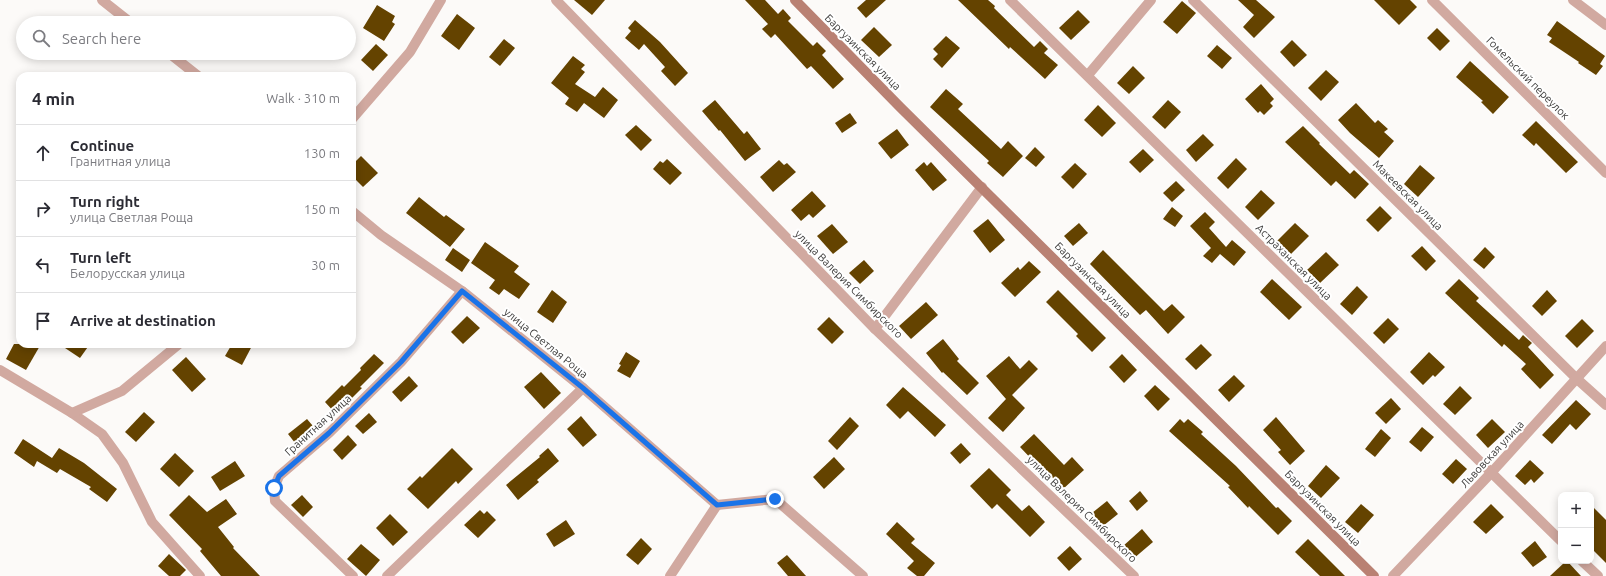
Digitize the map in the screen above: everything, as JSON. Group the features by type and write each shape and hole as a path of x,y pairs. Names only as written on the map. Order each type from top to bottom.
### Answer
{"street":[{"path":"102,0 122,16"},
{"path":"356,114 410,52 441,0"},
{"name":"улица Валерия Симбирского","path":"556,0 875,329 1134,576"},
{"name":"Баргузинская улица","path":"795,0 900,107 1374,576"},
{"name":"Астраханская улица","path":"1010,0 1558,537"},
{"path":"1088,76 1151,0"},
{"name":"Макеевская улица","path":"1194,0 1577,379 1606,405"},
{"name":"Гомельский переулок","path":"1432,0 1606,173"},
{"path":"1572,0 1606,25"},
{"path":"178,60 193,72"},
{"path":"875,329 982,187"},
{"name":"улица Светлая Роща","path":"356,214 381,235 462,291 583,388 717,505"},
{"name":"Гранитная улица","path":"353,576 275,501 274,488 279,476 329,433 401,362 462,291"},
{"name":"Львовская улица","path":"1393,576 1491,473 1606,346"},
{"path":"72,412 122,391 174,348"},
{"path":"0,370 72,412 102,434 123,463 152,522 200,576"},
{"path":"387,576 583,388"},
{"path":"670,576 717,505 775,499 863,576"},
{"path":"1585,564 1598,576"}],"building":[{"path":"574,0 605,0 592,15"},
{"path":"745,0 765,0 778,14 783,9 791,18 788,21 813,46 817,42 826,51 822,55 844,79 833,89 811,66 807,69 775,34 771,38 762,29 768,24"},
{"path":"866,0 886,0 866,18 857,8"},
{"path":"958,0 988,0 995,6 994,8 1034,47 1040,41 1048,49 1044,53 1058,65 1045,79 1010,47 1009,49"},
{"path":"1238,0 1256,0 1275,17 1254,38 1243,27 1254,15"},
{"path":"1374,0 1410,0 1417,7 1399,25"},
{"path":"1182,1 1196,13 1177,34 1163,22"},
{"path":"377,5 395,16 392,22 395,24 384,41 363,28"},
{"path":"1078,10 1090,22 1071,40 1059,28"},
{"path":"457,14 475,28 459,50 441,36"},
{"path":"635,20 660,42 688,73 675,86 661,71 665,67 644,44 639,50 625,38 631,31 628,28"},
{"path":"1557,21 1605,56 1600,64 1603,66 1596,75 1549,42 1552,38 1547,35"},
{"path":"874,27 892,45 879,57 861,40"},
{"path":"1437,28 1450,41 1440,51 1427,38"},
{"path":"946,36 960,48 942,68 933,59 938,54 933,49"},
{"path":"504,39 515,48 500,66 489,57"},
{"path":"1292,40 1307,55 1294,67 1280,52"},
{"path":"376,44 388,55 373,71 361,60"},
{"path":"1217,45 1232,58 1222,69 1207,56"},
{"path":"573,56 585,65 581,69 585,72 575,84 595,97 603,87 618,100 604,118 584,103 577,112 565,104 569,98 551,83"},
{"path":"1470,61 1509,97 1493,114 1481,102 1483,101 1456,77"},
{"path":"1133,66 1145,78 1129,94 1117,83"},
{"path":"1326,70 1339,82 1321,101 1308,88"},
{"path":"1261,84 1274,99 1270,103 1273,106 1264,115 1260,111 1258,113 1245,99"},
{"path":"946,89 963,104 958,109 1001,149 1008,141 1023,156 1003,177 987,163 989,161 930,107"},
{"path":"715,100 744,134 747,131 761,149 745,161 720,130 719,131 702,111"},
{"path":"1168,100 1181,112 1165,129 1152,117"},
{"path":"1356,103 1375,123 1378,120 1388,129 1384,132 1394,141 1379,158 1350,133 1338,120"},
{"path":"1098,105 1116,123 1102,137 1084,120"},
{"path":"850,113 857,123 842,133 835,123"},
{"path":"1536,121 1578,162 1566,173 1536,143 1534,146 1522,135"},
{"path":"636,125 652,140 641,151 625,135"},
{"path":"1303,126 1350,174 1354,170 1369,184 1355,199 1336,181 1331,186 1285,142"},
{"path":"897,129 909,145 891,159 878,143"},
{"path":"1203,134 1214,145 1196,162 1186,150"},
{"path":"1035,147 1045,157 1036,167 1025,158"},
{"path":"1143,149 1154,160 1140,173 1129,162"},
{"path":"361,156 378,173 363,187 356,180 356,161"},
{"path":"1236,158 1247,169 1228,189 1217,178"},
{"path":"667,159 682,173 670,185 653,169 660,161 663,163"},
{"path":"779,160 784,165 787,163 796,172 773,192 760,177"},
{"path":"924,162 927,166 931,162 947,180 933,191 915,170"},
{"path":"1075,163 1087,174 1073,189 1061,177"},
{"path":"1420,165 1435,178 1418,197 1404,184"},
{"path":"1176,181 1185,190 1172,202 1163,193"},
{"path":"1261,190 1275,203 1258,220 1245,207"},
{"path":"812,191 826,206 813,218 809,214 801,221 791,210"},
{"path":"419,197 444,217 446,215 465,229 450,247 406,213"},
{"path":"1380,206 1392,218 1378,232 1366,220"},
{"path":"1172,207 1183,216 1175,227 1163,219"},
{"path":"1205,212 1215,222 1209,228 1226,247 1232,240 1246,252 1234,266 1220,254 1212,263 1203,256 1211,248 1190,226"},
{"path":"988,219 1005,240 990,253 973,231"},
{"path":"1079,223 1088,233 1073,246 1064,236"},
{"path":"1295,223 1309,236 1291,254 1277,241"},
{"path":"832,224 848,242 833,254 817,236"},
{"path":"485,242 519,266 514,272 530,284 519,299 504,289 499,295 489,288 495,280 471,263"},
{"path":"1422,246 1436,261 1426,271 1411,256"},
{"path":"1485,247 1495,257 1484,269 1473,260"},
{"path":"453,248 470,260 462,272 445,260"},
{"path":"1103,250 1164,311 1172,304 1185,317 1168,334 1146,310 1140,315 1090,264"},
{"path":"1326,252 1339,265 1320,283 1307,270"},
{"path":"864,260 874,271 860,284 849,273"},
{"path":"1029,261 1041,272 1015,297 1001,283 1018,267 1020,270"},
{"path":"1272,279 1302,307 1289,320 1260,292"},
{"path":"1459,279 1479,298 1476,301 1519,340 1523,335 1532,343 1528,347 1554,375 1540,389 1521,369 1526,364 1504,344 1502,347 1445,293"},
{"path":"1357,286 1368,297 1352,315 1340,304"},
{"path":"552,290 567,302 553,323 537,312"},
{"path":"1058,290 1106,338 1092,352 1076,336 1078,334 1046,302"},
{"path":"1547,290 1557,301 1542,316 1532,306"},
{"path":"926,302 938,315 911,339 899,326"},
{"path":"467,316 480,328 463,344 451,332"},
{"path":"829,317 844,332 832,344 817,329"},
{"path":"1388,318 1399,329 1384,344 1373,333"},
{"path":"1582,319 1594,331 1577,348 1565,336"},
{"path":"943,339 959,359 957,361 979,383 967,395 943,372 942,373 926,353"},
{"path":"14,344 16,344 16,348 39,348 26,370 6,359"},
{"path":"1201,344 1212,355 1196,370 1185,359"},
{"path":"65,348 87,348 80,358"},
{"path":"230,348 251,348 242,365 225,356"},
{"path":"626,352 640,361 630,378 617,371"},
{"path":"1429,352 1445,367 1435,377 1433,375 1423,385 1410,372"},
{"path":"374,354 384,363 336,414 325,402 342,385 344,387"},
{"path":"1122,354 1137,370 1124,383 1109,367"},
{"path":"1009,356 1020,369 1029,360 1038,369 1012,395 1025,408 1003,432 988,418 1006,399 986,376"},
{"path":"186,357 206,379 192,392 172,370"},
{"path":"541,372 561,393 544,409 524,387"},
{"path":"1234,375 1245,386 1229,402 1218,390"},
{"path":"409,376 418,386 401,402 392,392"},
{"path":"1155,385 1170,399 1158,411 1144,396"},
{"path":"1460,386 1472,398 1455,415 1443,404"},
{"path":"903,387 946,425 935,437 908,411 900,419 886,405"},
{"path":"1391,398 1401,409 1386,424 1375,413"},
{"path":"1576,400 1591,414 1576,430 1570,424 1552,444 1542,435"},
{"path":"144,412 155,422 136,442 125,432"},
{"path":"369,413 377,422 363,434 355,426"},
{"path":"581,416 597,435 583,447 567,429"},
{"path":"850,417 859,426 837,450 828,441"},
{"path":"1276,417 1305,451 1290,465 1278,452 1281,450 1263,430"},
{"path":"307,419 318,432 299,448 288,434"},
{"path":"1180,419 1184,423 1188,419 1203,432 1201,434 1236,466 1276,508 1278,507 1292,521 1278,535 1249,506 1248,508 1228,487 1230,486 1169,431"},
{"path":"1492,419 1505,432 1488,448 1476,435"},
{"path":"1422,427 1434,437 1421,452 1409,442"},
{"path":"1381,429 1391,438 1375,457 1365,449"},
{"path":"1034,434 1064,465 1072,457 1084,470 1063,489 1040,464 1038,466 1020,447"},
{"path":"348,435 357,445 342,460 333,450"},
{"path":"23,439 52,458 59,448 84,463 117,489 107,502 89,489 91,487 60,469 57,473 37,461 34,467 14,453"},
{"path":"961,443 971,454 960,464 950,453"},
{"path":"452,448 473,469 458,484 456,481 428,509 407,489 420,476 422,478"},
{"path":"548,448 559,461 537,480 539,482 518,500 506,485 540,457 539,456"},
{"path":"175,453 194,471 179,487 160,469"},
{"path":"834,457 845,469 824,489 813,477"},
{"path":"1456,459 1467,469 1453,484 1442,474"},
{"path":"1530,460 1544,473 1534,483 1531,479 1525,485 1515,476"},
{"path":"235,461 245,476 220,491 211,477"},
{"path":"1326,465 1340,478 1321,498 1308,486"},
{"path":"989,468 1011,490 1006,495 1022,511 1029,505 1045,522 1030,537 997,504 992,509 970,486"},
{"path":"1140,491 1148,501 1137,511 1129,501"},
{"path":"189,495 207,512 226,499 237,514 218,527 234,547 233,548 260,576 221,576 200,551 202,549 169,515"},
{"path":"302,495 313,507 303,517 291,505"},
{"path":"1107,501 1118,514 1103,526 1092,513"},
{"path":"1361,504 1374,515 1358,533 1345,522"},
{"path":"1491,504 1504,517 1486,534 1473,522"},
{"path":"1594,508 1606,520 1606,563 1594,551"},
{"path":"480,510 484,514 487,511 496,520 478,538 464,525"},
{"path":"390,514 408,532 393,546 376,528"},
{"path":"566,520 575,534 554,547 546,534"},
{"path":"897,522 915,539 911,543 935,563 924,576 917,576 907,568 914,561 886,534"},
{"path":"1142,529 1153,542 1133,559 1122,547"},
{"path":"641,538 652,549 638,565 626,555"},
{"path":"1308,539 1345,576 1320,576 1295,552"},
{"path":"1535,541 1547,557 1533,567 1521,553"},
{"path":"361,544 380,560 366,576 347,559"},
{"path":"1070,546 1082,559 1069,571 1057,558"},
{"path":"169,554 186,570 180,576 169,576 158,566"},
{"path":"787,555 806,576 788,576 777,563"},
{"path":"1563,564 1570,564 1581,576 1550,576"}],"route":[{"path":"274,488 279,476 329,433 401,362 462,291 583,388 717,505 775,499"}]}
